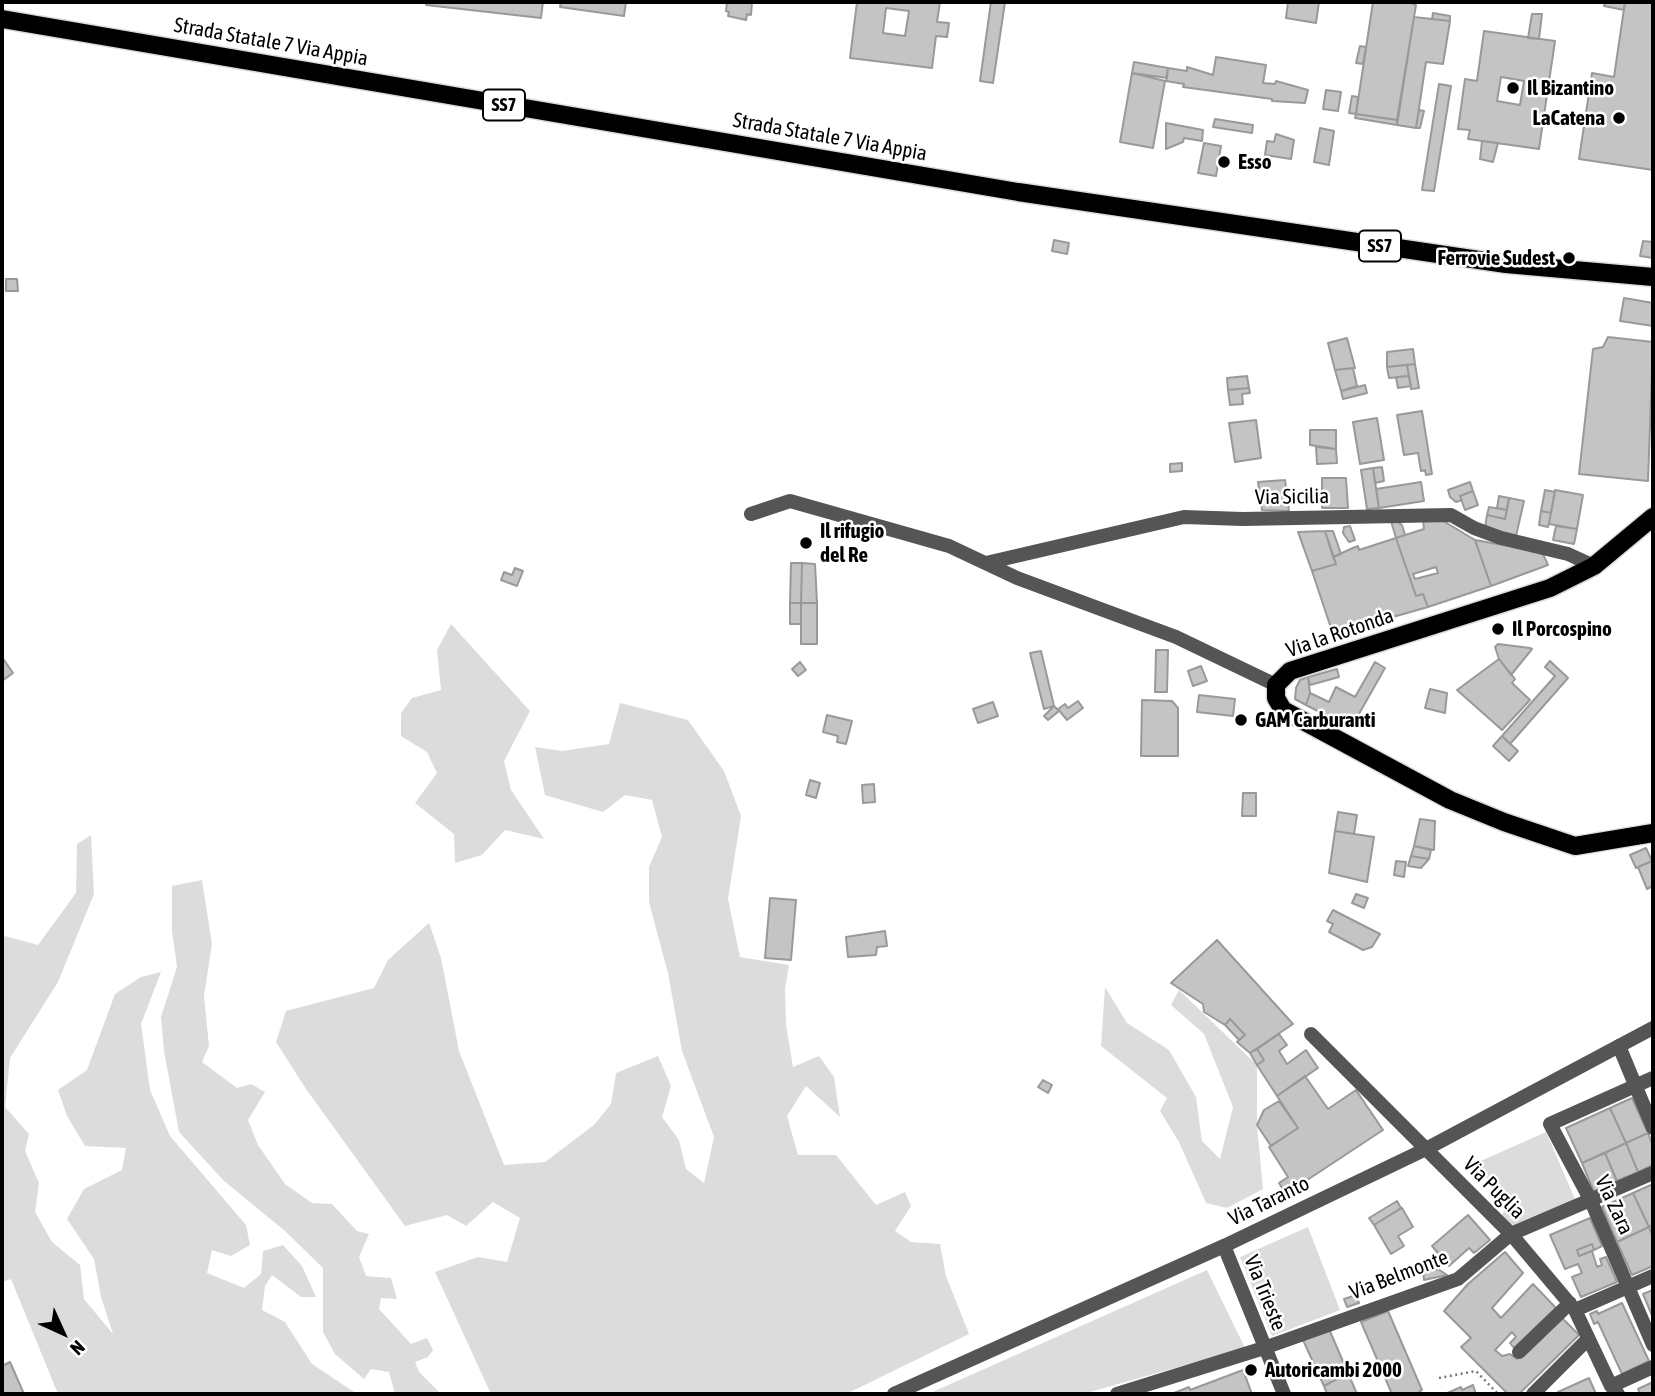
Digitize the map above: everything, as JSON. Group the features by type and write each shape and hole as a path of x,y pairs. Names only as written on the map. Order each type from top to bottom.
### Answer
{"main road":[{"name":"Strada Statale 7 Via Appia","path":"2,19 1018,192 1506,264 1653,278"},
{"name":"Via la Rotonda","path":"1653,517 1594,566 1550,588 1290,671 1276,685 1276,698 1283,710 1450,800 1504,822 1575,846 1653,833"}],"street":[{"path":"751,514 790,501 949,546 1176,638 1276,685"},
{"name":"Via Sicilia","path":"986,563 1184,517 1268,519 1451,515 1501,538 1568,554 1594,566"},
{"name":"Via Taranto","path":"894,1394 1224,1246 1426,1149 1653,1028"},
{"name":"Via Puglia","path":"1311,1034 1511,1234 1573,1307 1614,1390"},
{"path":"1619,1046 1653,1128"},
{"path":"1634,1087 1653,1078"},
{"name":"Via Zara","path":"1634,1087 1550,1124 1591,1201 1653,1345"},
{"name":"Via Belmonte","path":"1116,1394 1264,1348 1458,1279 1511,1234 1653,1173"},
{"name":"Via Trieste","path":"1224,1246 1280,1393"},
{"path":"1520,1352 1573,1307 1653,1276"},
{"path":"1533,1394 1588,1339"},
{"path":"1614,1390 1653,1367"}],"path":[{"path":"1440,1378 1476,1371 1498,1394"}],"shaded area":[{"path":"451,624 530,711 504,761 511,790 544,839 505,830 482,855 455,863 454,834 415,803 437,773 427,752 401,736 401,713 412,698 441,690 437,650"},
{"path":"620,703 688,720 724,771 741,816 728,899 740,957 789,965 785,989 786,1025 793,1067 819,1056 834,1077 840,1117 806,1086 787,1116 798,1155 836,1155 876,1205 905,1192 911,1206 895,1231 911,1242 940,1244 946,1276 969,1334 846,1394 491,1394 435,1272 478,1257 507,1262 520,1218 493,1202 466,1226 447,1215 405,1226 306,1089 276,1042 286,1011 374,988 388,960 429,923 441,958 459,1051 504,1165 545,1162 594,1125 611,1104 616,1073 658,1056 671,1086 662,1117 679,1140 686,1169 704,1183 714,1137 682,1051 668,973 649,902 649,867 662,837 652,800 625,795 603,812 545,795 535,747 562,751 609,744"},
{"path":"91,835 94,894 58,982 10,1058 5,1107 29,1134 25,1151 39,1183 35,1212 52,1242 80,1265 84,1299 113,1334 101,1297 94,1259 67,1219 84,1189 122,1170 126,1148 85,1146 67,1116 58,1090 87,1070 115,994 141,977 161,972 141,1024 150,1090 170,1136 246,1225 250,1245 231,1256 212,1250 207,1273 244,1288 261,1274 263,1251 283,1245 302,1266 316,1297 301,1297 272,1275 265,1286 262,1310 285,1322 312,1364 357,1394 58,1394 11,1279 2,1282 2,939 5,936 38,945 76,893 77,844"},
{"path":"202,880 212,944 204,996 209,1046 202,1062 237,1088 251,1084 265,1092 248,1120 258,1145 285,1184 312,1203 332,1204 357,1231 369,1234 359,1257 366,1276 391,1278 397,1299 381,1298 379,1309 411,1344 427,1338 433,1350 428,1357 415,1362 419,1372 441,1394 395,1394 389,1372 371,1369 364,1379 335,1354 323,1332 323,1268 285,1231 224,1181 179,1132 164,1051 161,1017 177,967 172,931 172,886"},
{"path":"1105,987 1127,1023 1169,1050 1196,1097 1202,1141 1220,1159 1233,1107 1204,1034 1171,1005 1179,990 1257,1065 1257,1125 1263,1189 1227,1208 1206,1203 1179,1142 1160,1111 1167,1098 1101,1046"},
{"path":"1546,1132 1575,1199 1512,1227 1502,1216 1507,1203 1474,1164"},
{"path":"1308,1227 1340,1310 1272,1336 1240,1257"},
{"path":"1207,1270 1245,1348 1083,1394 928,1394"}],"building":[{"path":"426,2 543,2 541,18 426,5"},
{"path":"561,2 626,2 624,16 560,7"},
{"path":"727,2 752,2 751,15 747,14 746,20 728,16"},
{"path":"857,2 940,2 937,22 949,23 947,37 936,36 932,68 850,58","holes":["886,8 909,11 905,36 883,33"]},
{"path":"991,2 1005,2 993,83 980,81"},
{"path":"1288,2 1319,2 1316,23 1286,18"},
{"path":"1373,2 1409,2 1416,5 1397,120 1356,114"},
{"path":"1605,2 1625,2 1624,10 1604,6"},
{"name":"LaCatena","path":"1625,2 1653,2 1653,170 1579,159 1592,73 1614,77"},
{"path":"1433,13 1450,16 1450,21 1432,19"},
{"path":"1532,14 1542,14 1539,39 1528,38"},
{"path":"1414,17 1450,21 1443,64 1426,62 1416,128 1397,125"},
{"path":"1484,31 1555,41 1539,149 1468,139 1470,130 1458,129 1465,79 1477,81","holes":["1501,77 1524,81 1520,105 1497,101"]},
{"path":"1360,46 1366,47 1363,64 1356,63"},
{"path":"1216,57 1266,65 1263,83 1275,84 1276,81 1308,90 1305,103 1272,101 1183,87 1184,84 1166,81 1168,68 1187,71 1187,67 1213,75"},
{"path":"1134,62 1168,68 1167,78 1132,73"},
{"path":"1132,73 1165,81 1153,148 1120,142"},
{"path":"1439,84 1451,86 1434,191 1422,190"},
{"path":"1326,90 1341,92 1338,111 1323,109"},
{"path":"1352,96 1358,97 1356,114 1349,113"},
{"path":"1419,110 1424,111 1420,128 1416,128"},
{"path":"1356,114 1397,120 1397,125 1355,118"},
{"path":"1215,119 1253,125 1252,133 1213,127"},
{"path":"1166,123 1203,130 1202,141 1184,138 1183,142 1166,149"},
{"path":"1320,128 1334,131 1329,165 1314,162"},
{"path":"1276,134 1294,140 1291,159 1265,155 1267,141 1274,142"},
{"path":"1482,141 1498,143 1493,162 1480,159"},
{"path":"1204,143 1221,146 1216,176 1198,173"},
{"path":"1054,240 1069,243 1067,254 1052,251"},
{"path":"1643,241 1653,242 1653,258 1640,256"},
{"path":"6,279 17,279 18,291 6,291"},
{"path":"1624,298 1653,303 1653,326 1620,321"},
{"path":"1608,337 1653,342 1648,481 1579,474 1593,349 1603,347"},
{"path":"1347,338 1355,368 1335,370 1328,343"},
{"path":"1413,349 1415,364 1387,367 1387,352"},
{"path":"1415,364 1419,388 1411,389 1407,365"},
{"path":"1407,365 1409,376 1389,378 1387,367"},
{"path":"1353,368 1357,386 1341,391 1335,370"},
{"path":"1247,376 1249,388 1228,390 1227,378"},
{"path":"1409,376 1411,386 1398,388 1396,377"},
{"path":"1365,385 1367,393 1343,399 1341,391"},
{"path":"1249,388 1250,393 1242,394 1243,404 1230,405 1228,390"},
{"path":"1422,411 1432,474 1426,475 1425,470 1421,471 1418,453 1404,455 1397,415"},
{"path":"1377,418 1384,460 1360,464 1353,422"},
{"path":"1256,420 1261,458 1235,462 1229,423"},
{"path":"1310,430 1336,430 1336,449 1310,445"},
{"path":"1316,447 1336,449 1337,463 1317,464"},
{"path":"1182,463 1182,471 1170,472 1170,464"},
{"path":"1382,467 1384,481 1375,483 1373,468"},
{"path":"1373,468 1379,508 1367,509 1361,470"},
{"path":"1322,478 1346,478 1348,508 1322,508"},
{"path":"1285,480 1289,511 1262,510 1258,482"},
{"path":"1421,482 1424,501 1379,508 1376,489"},
{"path":"1470,482 1473,491 1460,496 1462,500 1456,502 1450,497 1448,490"},
{"path":"1545,490 1555,492 1551,513 1541,511"},
{"path":"1555,490 1583,495 1577,529 1549,524"},
{"path":"1473,491 1478,505 1465,510 1460,496"},
{"path":"1499,496 1509,498 1507,510 1497,508"},
{"path":"1509,498 1524,501 1516,536 1485,527 1487,515 1505,519"},
{"path":"1489,507 1507,510 1505,519 1487,515"},
{"path":"1541,511 1551,513 1548,527 1539,525"},
{"path":"1440,519 1475,540 1491,586 1428,607 1423,594 1416,596 1396,538 1424,529 1423,520","holes":["1436,567 1438,573 1415,579 1413,574"]},
{"path":"1395,520 1402,525 1405,535 1396,538 1391,521"},
{"path":"1350,526 1355,540 1349,542 1343,533 1344,527"},
{"path":"1556,526 1577,529 1574,544 1553,540"},
{"path":"1325,531 1333,531 1341,554 1333,557"},
{"path":"1325,531 1336,564 1312,571 1298,532"},
{"path":"1396,538 1416,596 1423,594 1428,607 1333,634 1312,571 1336,564 1333,557 1358,546 1359,550"},
{"path":"1475,540 1542,552 1548,565 1491,586"},
{"path":"791,563 802,563 801,603 790,603"},
{"path":"802,563 815,564 817,603 801,603"},
{"path":"515,568 523,571 517,586 501,580 504,572 512,575"},
{"path":"790,603 801,603 801,624 790,624"},
{"path":"801,603 817,603 817,644 801,644"},
{"path":"1498,644 1532,649 1511,675 1499,659 1495,647"},
{"path":"1156,650 1168,650 1167,692 1155,692"},
{"path":"1041,651 1054,706 1044,709 1030,653"},
{"path":"1499,659 1515,679 1512,683 1530,700 1502,730 1457,690"},
{"path":"4,660 13,673 2,681 2,662"},
{"path":"1550,661 1568,678 1510,744 1502,736 1555,676 1545,667"},
{"path":"800,662 806,670 798,676 792,669"},
{"path":"1375,662 1385,668 1351,728 1306,705 1310,693 1329,702 1336,687 1355,697"},
{"path":"1201,666 1207,681 1193,686 1188,671"},
{"path":"1337,669 1339,677 1310,685 1308,677"},
{"path":"1308,677 1310,693 1306,705 1295,699 1300,680"},
{"path":"1430,689 1447,693 1445,713 1425,708"},
{"path":"1199,695 1235,699 1233,716 1197,712"},
{"path":"1142,700 1172,701 1178,708 1178,756 1141,756"},
{"path":"1078,701 1083,708 1067,720 1058,709 1065,704 1068,708"},
{"path":"993,702 998,716 978,723 973,709"},
{"path":"1054,706 1059,711 1048,720 1044,716"},
{"path":"827,715 852,721 846,744 837,742 838,736 823,732"},
{"path":"1502,736 1518,751 1509,761 1493,746"},
{"path":"810,780 820,783 816,798 806,795"},
{"path":"874,784 875,802 863,803 862,785"},
{"path":"1243,793 1256,793 1256,816 1242,816"},
{"path":"1338,812 1357,815 1354,834 1335,831"},
{"path":"1420,819 1435,821 1434,850 1414,846"},
{"path":"1335,831 1374,837 1367,882 1329,873"},
{"path":"1414,846 1431,850 1429,859 1411,856"},
{"path":"1646,848 1652,861 1636,868 1630,855"},
{"path":"1411,856 1429,859 1421,868 1408,866"},
{"path":"1396,861 1406,862 1404,877 1394,875"},
{"path":"1652,861 1653,886 1647,889 1638,867"},
{"path":"1356,894 1368,898 1364,908 1352,903"},
{"path":"770,898 796,900 791,960 765,958"},
{"path":"1333,910 1380,934 1372,947 1363,950 1329,932 1333,924 1327,921"},
{"path":"885,931 887,946 877,947 876,955 848,957 846,937"},
{"path":"1217,940 1293,1024 1250,1053 1237,1042 1245,1035 1230,1019 1225,1025 1204,1012 1203,1004 1171,983"},
{"path":"1230,1019 1245,1035 1239,1040 1225,1025"},
{"path":"1279,1034 1287,1045 1279,1051 1287,1064 1306,1050 1318,1068 1277,1096 1257,1065 1264,1060 1257,1049"},
{"path":"1257,1049 1264,1060 1257,1065 1250,1053"},
{"path":"1305,1076 1328,1109 1356,1090 1383,1130 1286,1194 1279,1183 1288,1177 1269,1147 1298,1128 1277,1096"},
{"path":"1043,1080 1052,1085 1048,1093 1038,1087"},
{"path":"1632,1098 1648,1133 1626,1143 1610,1108"},
{"path":"1279,1101 1298,1128 1271,1146 1257,1125 1264,1110"},
{"path":"1610,1108 1626,1143 1582,1163 1566,1128"},
{"path":"1648,1133 1653,1146 1653,1165 1638,1172 1626,1143"},
{"path":"1626,1143 1638,1172 1617,1181 1605,1153"},
{"path":"1605,1153 1617,1181 1594,1192 1582,1163"},
{"path":"1653,1184 1653,1225 1649,1227 1633,1193"},
{"path":"1633,1193 1649,1227 1617,1242 1602,1207"},
{"path":"1397,1201 1401,1208 1374,1225 1369,1218"},
{"path":"1402,1208 1413,1227 1398,1236 1404,1246 1391,1254 1374,1225"},
{"path":"1468,1215 1490,1240 1474,1253 1469,1248 1449,1266 1432,1246"},
{"path":"1590,1218 1602,1246 1594,1250 1592,1244 1577,1250 1579,1256 1592,1251 1597,1267 1602,1265 1600,1259 1606,1257 1617,1282 1581,1297 1572,1277 1582,1273 1578,1264 1565,1269 1550,1235"},
{"path":"1649,1227 1653,1237 1653,1266 1632,1275 1617,1242"},
{"path":"1592,1244 1594,1250 1579,1256 1577,1250"},
{"path":"1505,1252 1523,1273 1492,1308 1501,1318 1533,1284 1556,1308 1514,1348 1510,1343 1516,1337 1512,1332 1495,1350 1502,1356 1510,1354 1517,1359 1561,1317 1579,1335 1519,1394 1508,1394 1461,1347 1471,1338 1444,1311 1468,1284"},
{"path":"1438,1269 1447,1275 1424,1280 1423,1272"},
{"path":"1653,1290 1653,1318 1643,1294"},
{"path":"1356,1295 1359,1303 1347,1307 1344,1299"},
{"path":"1622,1303 1649,1361 1622,1374 1598,1322 1594,1324 1590,1314 1597,1311 1598,1314"},
{"path":"1388,1311 1422,1390 1416,1394 1392,1394 1361,1322"},
{"path":"1329,1329 1348,1373 1324,1386 1303,1340"},
{"path":"10,1362 24,1394 2,1394 2,1366"},
{"path":"1243,1370 1252,1394 1174,1393 1189,1387 1190,1390"},
{"path":"1348,1373 1357,1394 1327,1394 1324,1386"},
{"path":"1589,1378 1596,1394 1557,1394 1558,1392"},
{"path":"1653,1382 1653,1394 1640,1394 1638,1389"},
{"path":"1473,1385 1476,1394 1445,1394 1461,1387 1462,1390"}],"place":[{"name":"Il Bizantino","path":"1513,88"},
{"name":"LaCatena","path":"1619,118"},
{"name":"Esso","path":"1224,162"},
{"name":"Ferrovie Sudest","path":"1569,258"},
{"name":"Il rifugio del Re","path":"806,543"},
{"name":"Il Porcospino","path":"1498,629"},
{"name":"GAM Carburanti","path":"1241,720"},
{"name":"Autoricambi 2000","path":"1251,1370"}]}
